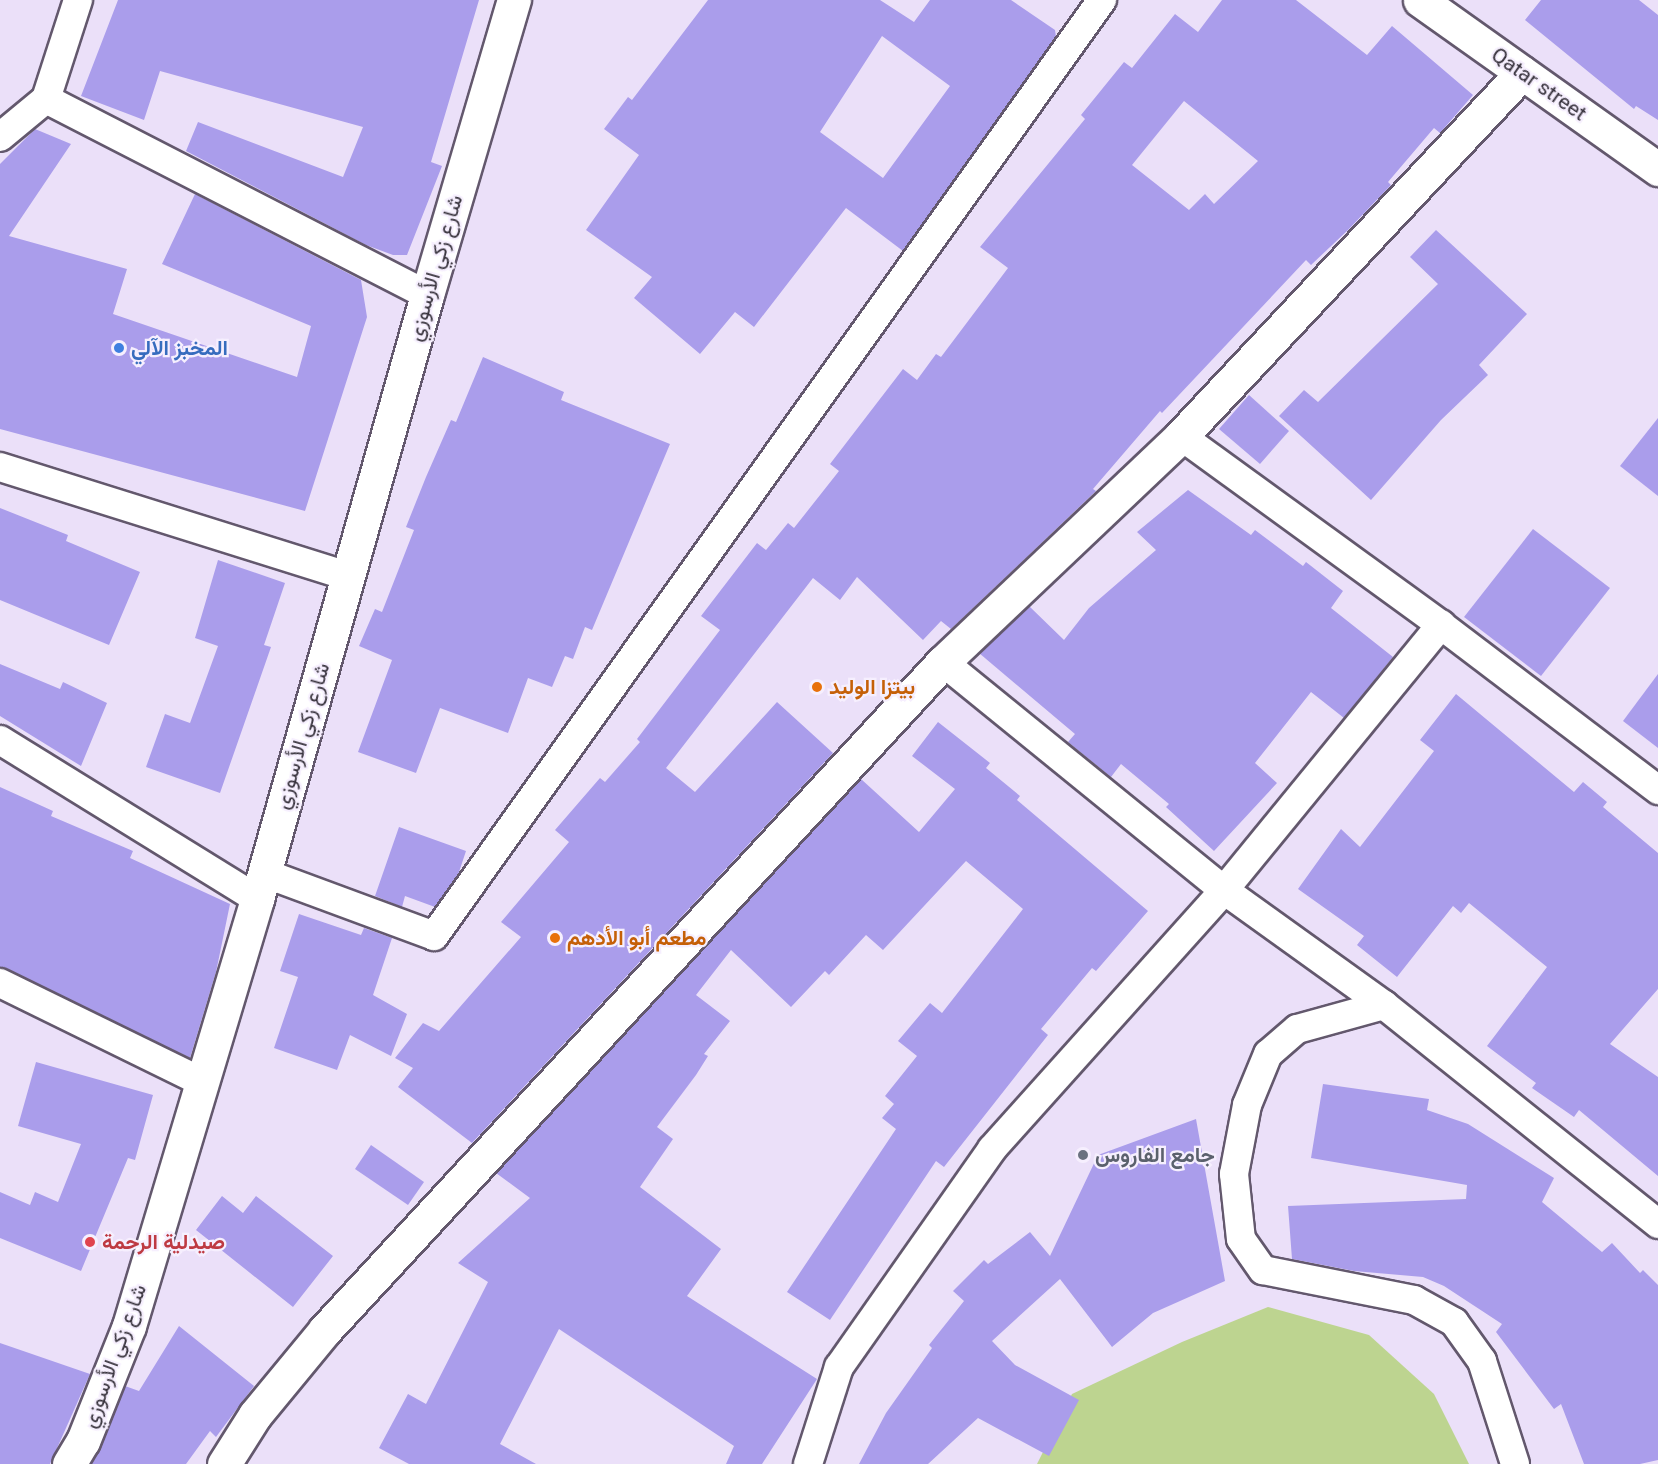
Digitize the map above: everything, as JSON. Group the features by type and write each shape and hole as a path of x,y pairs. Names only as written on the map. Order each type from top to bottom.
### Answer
{"street":[{"path":"0,137 46,99 78,0"},
{"name":"شارع زكي الأرسوزي","path":"69,1464 82,1441 129,1326 261,886 427,295 514,0"},
{"path":"0,740 261,886 434,936 1102,0"},
{"name":"Qatar street","path":"1420,0 1658,169"},
{"path":"224,1464 255,1415 325,1330 943,662 1181,436 1522,73"},
{"path":"46,99 427,295"},
{"path":"1181,436 1441,625 1658,790"},
{"path":"0,467 347,576"},
{"path":"808,1464 840,1367 992,1149 1224,890 1441,625"},
{"path":"943,662 1224,890 1384,1005 1658,1224"},
{"path":"0,983 202,1082"},
{"path":"1384,1005 1297,1029 1268,1054 1247,1105 1234,1174 1241,1239 1263,1270 1414,1300 1454,1322 1482,1361 1515,1464"}],"green space":[{"path":"1268,1307 1369,1335 1434,1394 1469,1464 1037,1464 1072,1394 1182,1342"}],"building":[{"path":"118,0 479,0 431,162 442,166 407,255 393,255 366,245 186,151 198,122 343,177 363,127 160,71 144,120 81,96"},
{"path":"708,0 880,0 914,22 930,0 1011,0 1055,30 1056,37 903,251 846,208 754,327 735,312 700,354 634,298 652,277 586,230 639,155 604,129 628,97 632,100","holes":["882,36 950,86 883,178 820,132"]},
{"path":"1222,0 1296,0 1367,55 1392,26 1473,95 1440,133 1434,128 1388,182 1391,185 1348,230 1311,265 1306,260 1162,413 1160,411 1093,489 1096,491 951,629 941,621 923,640 857,577 840,600 813,578 666,768 695,792 777,702 833,753 472,1143 398,1087 413,1068 395,1058 423,1023 439,1031 521,937 501,922 569,842 555,830 600,778 605,782 640,742 637,739 720,630 701,616 757,543 766,550 788,523 794,528 839,471 830,464 903,369 917,380 936,354 941,357 1008,268 980,247 1085,119 1081,115 1124,62 1132,68 1175,14 1198,32","holes":["1184,101 1258,161 1214,204 1205,194 1189,210 1132,165"]},
{"path":"1541,0 1639,0 1658,15 1658,120 1636,106 1634,109 1525,20"},
{"path":"35,129 71,144 9,236 127,269 113,314 297,377 311,326 162,264 195,194 361,280 367,317 305,511 0,429 0,164"},
{"path":"1436,230 1527,314 1479,365 1488,375 1441,420 1371,500 1279,416 1304,390 1318,402 1438,284 1410,257"},
{"path":"483,357 564,392 561,400 670,444 592,630 585,627 573,659 565,656 552,687 528,678 508,733 440,708 416,773 358,752 392,660 359,646 375,609 382,612 414,530 406,527 451,420 456,422"},
{"path":"1249,395 1289,431 1260,464 1219,429"},
{"path":"1658,418 1658,496 1620,466"},
{"path":"1188,490 1251,535 1255,530 1303,566 1306,562 1343,591 1331,608 1393,657 1344,718 1311,692 1255,763 1277,783 1214,851 1166,807 1169,804 1121,764 1111,777 1068,742 1075,734 979,653 1029,606 1064,640 1089,608 1156,550 1137,532"},
{"path":"0,508 68,535 66,541 140,572 109,645 0,600"},
{"path":"1533,529 1610,588 1541,676 1464,617"},
{"path":"218,560 285,583 264,645 271,647 220,793 146,767 165,714 190,723 218,646 195,638"},
{"path":"0,664 60,689 63,682 107,703 81,766 0,716"},
{"path":"1658,674 1658,748 1623,721"},
{"path":"1456,694 1574,792 1583,782 1607,802 1603,807 1658,853 1658,989 1610,1044 1658,1077 1658,1176 1579,1110 1574,1117 1532,1088 1536,1083 1487,1046 1547,967 1469,903 1461,913 1453,906 1397,977 1357,945 1364,936 1298,889 1341,829 1360,847 1434,751 1420,740"},
{"path":"938,722 990,763 986,768 1020,796 1017,800 1148,911 1096,971 1092,968 1041,1029 1048,1035 944,1167 936,1161 830,1320 787,1292 896,1129 882,1118 894,1104 885,1096 917,1056 898,1041 930,1003 942,1013 1023,909 966,861 883,950 866,935 829,975 825,971 791,1007 731,950 696,995 730,1021 704,1054 708,1056 696,1075 657,1127 673,1139 640,1187 721,1249 687,1296 817,1379 762,1464 726,1464 734,1446 559,1329 500,1444 536,1464 409,1464 379,1448 408,1394 426,1404 488,1282 458,1263 530,1198 496,1173 861,779 919,832 955,789 912,756"},
{"path":"0,787 53,811 51,816 133,851 130,858 230,904 216,972 190,1058 0,967"},
{"path":"399,827 466,851 458,875 435,907 405,896 402,907 375,896"},
{"path":"299,914 361,935 364,928 392,938 373,995 407,1014 391,1056 350,1035 337,1070 274,1048 298,977 280,971"},
{"path":"36,1062 153,1095 135,1160 128,1158 81,1271 0,1238 0,1192 30,1205 35,1192 58,1202 81,1144 18,1126"},
{"path":"1323,1084 1429,1099 1427,1110 1468,1124 1554,1178 1542,1202 1602,1252 1612,1243 1640,1273 1643,1270 1658,1285 1658,1460 1640,1464 1584,1464 1561,1404 1554,1409 1496,1332 1502,1324 1444,1286 1423,1277 1354,1271 1292,1259 1288,1206 1466,1199 1467,1185 1311,1158"},
{"path":"1196,1119 1225,1281 1153,1313 1112,1347 1060,1279 992,1341 1015,1365 1079,1400 1049,1456 978,1418 928,1464 859,1464 886,1413 932,1348 929,1345 964,1301 953,1291 984,1260 988,1264 1030,1232 1050,1256 1098,1155"},
{"path":"371,1145 424,1182 408,1205 355,1169"},
{"path":"222,1196 243,1213 256,1196 333,1256 293,1307 196,1230"},
{"path":"179,1326 254,1386 216,1437 210,1431 186,1464 91,1464 125,1386 139,1391"},
{"path":"0,1343 90,1374 50,1464 0,1464"}],"place":[{"name":"المخبز الآلي","path":"119,348"},
{"name":"بيتزا الوليد","path":"817,687"},
{"name":"مطعم أبو الأدهم","path":"555,938"},
{"name":"جامع الفاروس","path":"1083,1155"},
{"name":"صيدلية الرحمة","path":"90,1242"}]}
